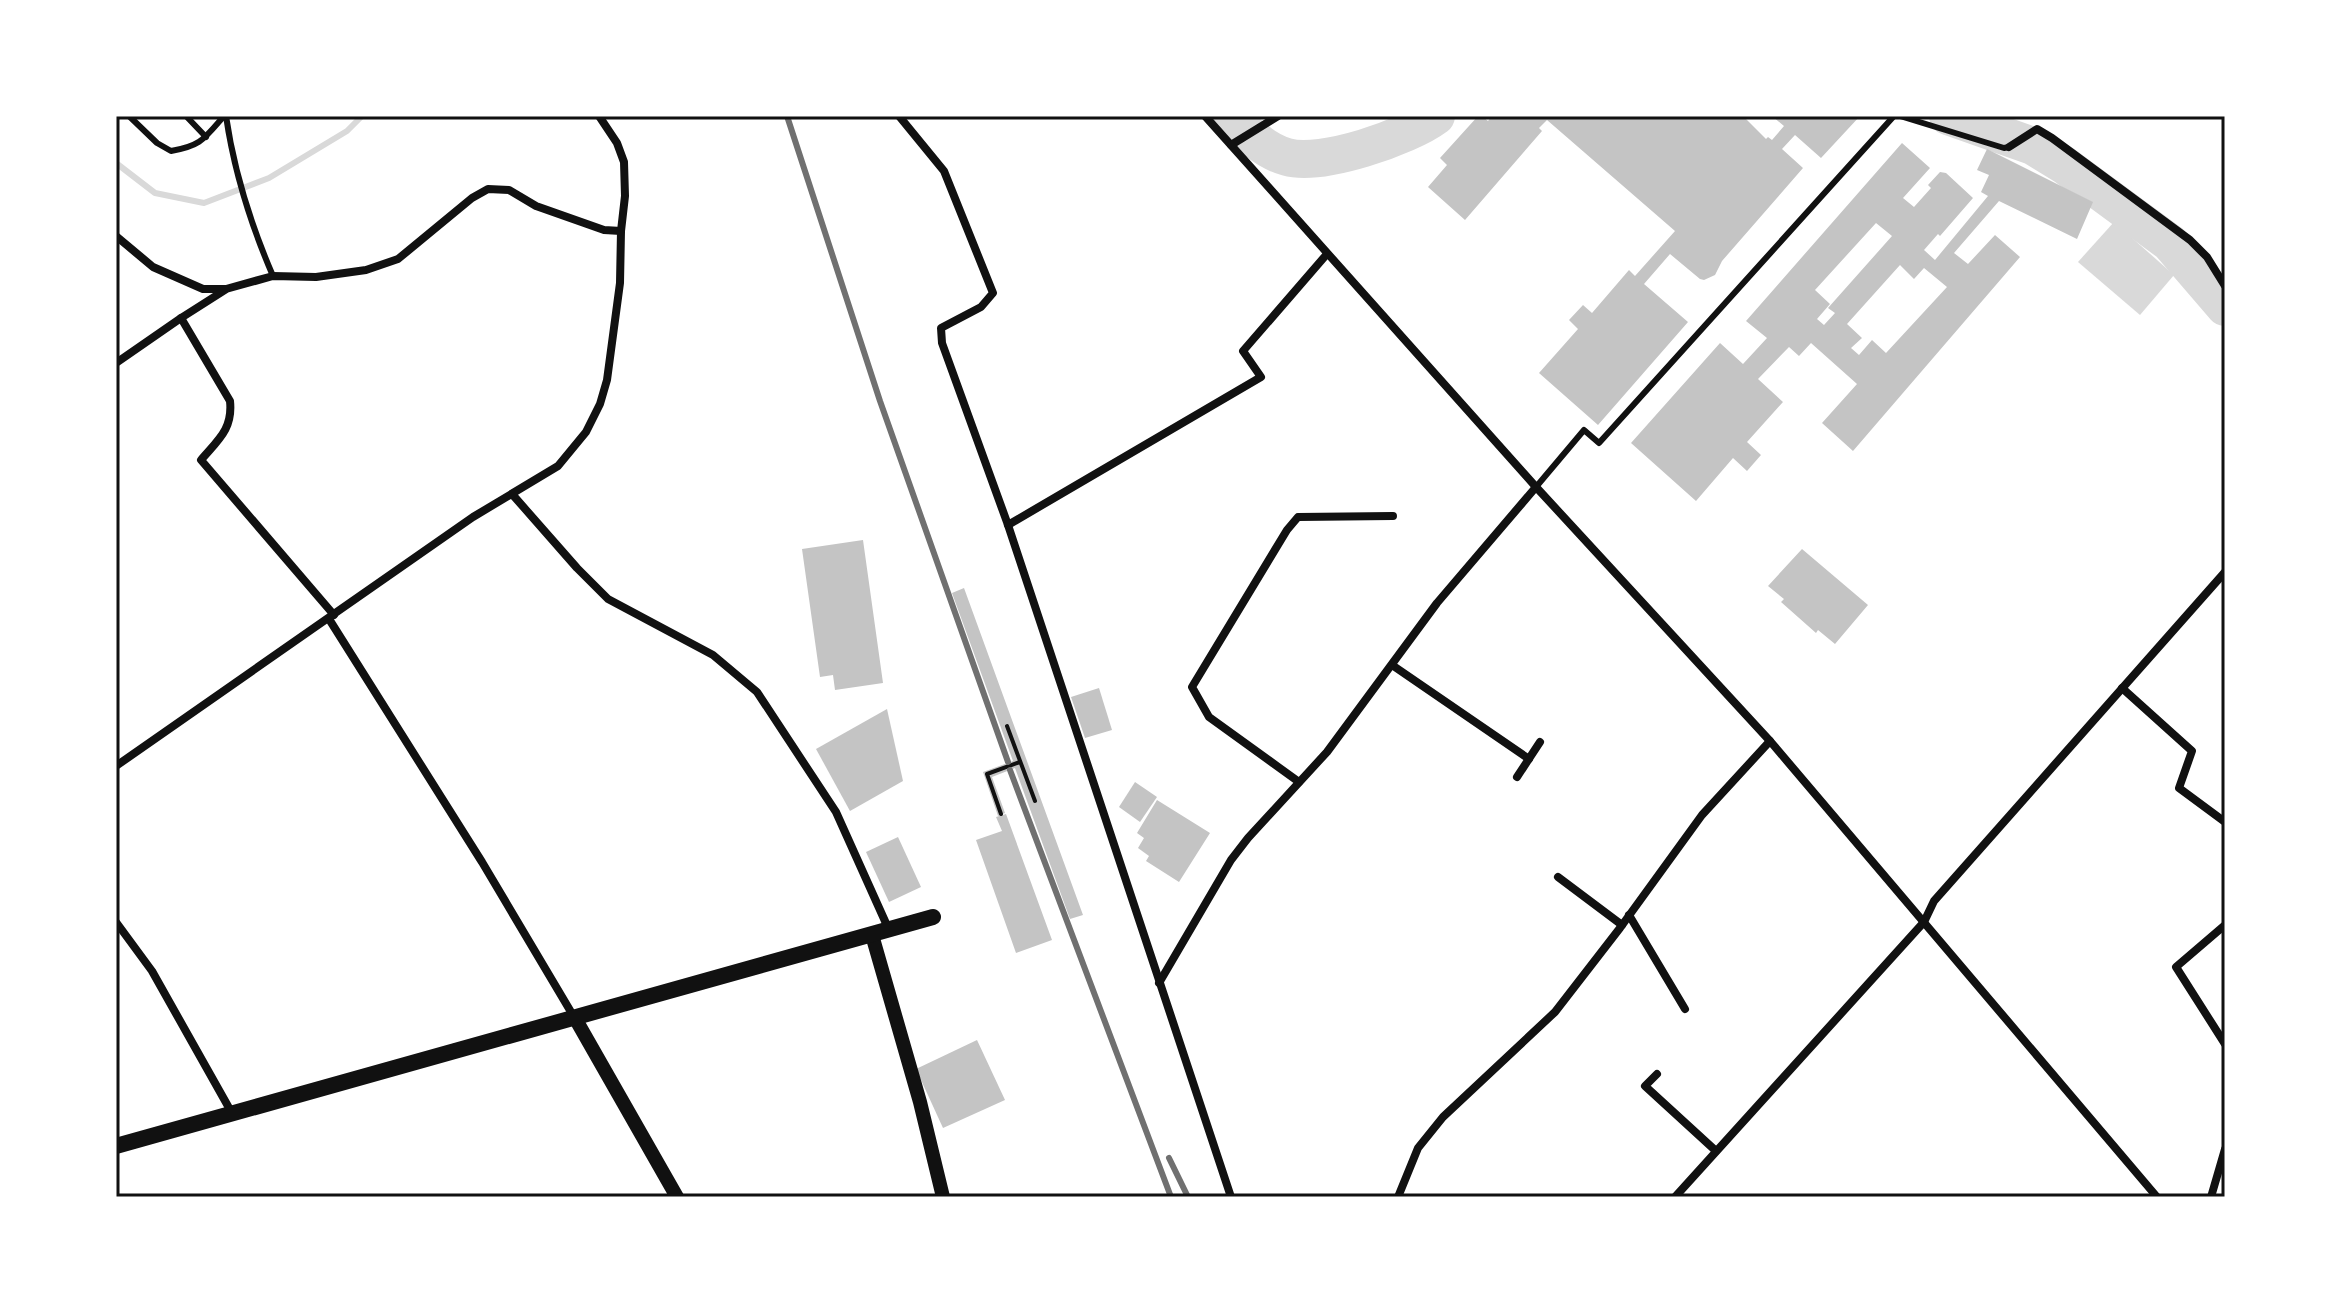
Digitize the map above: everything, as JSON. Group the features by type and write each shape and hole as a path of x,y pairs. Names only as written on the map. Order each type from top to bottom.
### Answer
{"main road":[{"path":"116,1146 933,917"}],"street":[{"path":"116,766 473,517 558,466 586,432 600,404 607,380 620,283 625,196 624,162 617,143 599,116"},
{"path":"899,116 944,171 993,293 981,307 941,328 942,343 1008,525 1231,1197"},
{"path":"1205,116 1536,487 1770,741 2157,1197"},
{"path":"1231,145 1278,116"},
{"path":"2009,147 2037,129 2052,138 2190,240 2207,257 2225,286"},
{"path":"116,236 153,267 203,289 226,289 273,276 316,277 366,270 398,259 472,198 488,189 509,190 536,206 604,230 621,231"},
{"path":"1008,525 1261,377 1243,351 1327,254"},
{"path":"116,363 226,289"},
{"path":"181,318 230,401 232,416 224,433 201,460 332,617 575,1018 677,1197"},
{"path":"1159,983 1231,860 1327,752 1437,603 1536,487"},
{"path":"512,494 608,599 713,655 757,692 836,812 889,930"},
{"path":"1299,782 1209,717 1192,687 1287,530 1298,517 1393,516"},
{"path":"1675,1197 1924,922 1934,901 2225,572"},
{"path":"1392,665 1529,759"},
{"path":"2122,688 2192,751 2179,788 2225,822"},
{"path":"1398,1197 1418,1148 1443,1117 1555,1012 1702,815 1770,741"},
{"path":"1517,777 1540,742"},
{"path":"1558,877 1622,925"},
{"path":"1629,915 1685,1009"},
{"path":"116,922 152,971 233,1115"},
{"path":"2225,925 2176,967 2225,1044"},
{"path":"872,935 920,1102 943,1197"},
{"path":"1657,1074 1645,1086 1716,1151"},
{"path":"2211,1197 2225,1149"}],"lane":[{"path":"129,116 157,143 171,151 191,148 225,116"},
{"path":"186,116 206,137"},
{"path":"225,116 255,235 273,276"},
{"path":"1536,487 1584,430 1599,443 1894,116"},
{"path":"1900,116 2009,147"}],"path":[{"path":"1007,726 1035,801"},
{"path":"1001,814 987,774 1020,762"}],"shaded area":[{"path":"2114,222 2174,275 2140,315 2078,262"}],"building":[{"path":"1478,116 1488,121 1492,116 1743,116 1766,139 1772,140 1784,126 1772,116 1860,116 1821,158 1795,135 1782,149 1803,168 1722,261 1715,275 1700,279 1670,254 1644,284 1688,322 1598,425 1539,373 1578,329 1569,320 1583,305 1592,313 1629,270 1635,276 1675,231 1547,120 1539,128 1542,131 1465,220 1428,187 1447,165 1440,158"},
{"path":"1902,143 1930,168 1903,198 1914,207 1940,172 1946,173 1973,198 1924,250 1935,260 1988,196 1981,192 1989,175 1977,170 1987,149 2093,202 2077,239 1999,201 1954,253 1968,264 1995,235 2020,257 1853,451 1822,423 1857,384 1811,343 1799,356 1789,347 1758,379 1783,402 1747,442 1761,455 1747,471 1733,458 1696,501 1631,443 1720,343 1743,364 1767,338 1746,321","holes":["1876,223 1892,236 1828,308 1835,313 1824,325 1817,319 1830,304 1815,290","1900,265 1914,279 1924,268 1947,287 1886,353 1872,340 1859,355 1851,348 1862,338 1847,324"]},
{"path":"863,540 883,683 835,690 833,675 820,677 802,549"},
{"path":"1802,549 1868,605 1835,644 1818,630 1816,633 1768,586"},
{"path":"964,588 1083,915 1070,919 1015,768 992,777 1005,813 998,816 983,772 1013,761 952,593"},
{"path":"1099,688 1112,730 1085,738 1071,697"},
{"path":"887,709 903,781 850,811 816,749"},
{"path":"1135,782 1157,797 1140,822 1119,807"},
{"path":"1157,800 1210,833 1179,882 1146,861 1149,856 1138,848 1144,838 1137,833"},
{"path":"1006,814 1052,940 1016,953 976,840 1002,831 996,817"},
{"path":"898,837 921,887 889,902 866,852"},
{"path":"977,1040 1005,1100 943,1128 916,1069"}],"waterway":[{"path":"116,163 155,193 204,203 269,178 347,131 362,116"},
{"path":"1232,116 1264,146 1287,157 1302,159 1342,154 1386,141 1436,116"},
{"path":"1948,116 2033,146 2064,165 2170,243 2225,307"}],"railway":[{"path":"787,116 880,401 1008,762"},
{"path":"1010,770 1171,1197"},
{"path":"1169,1158 1188,1197"}]}
